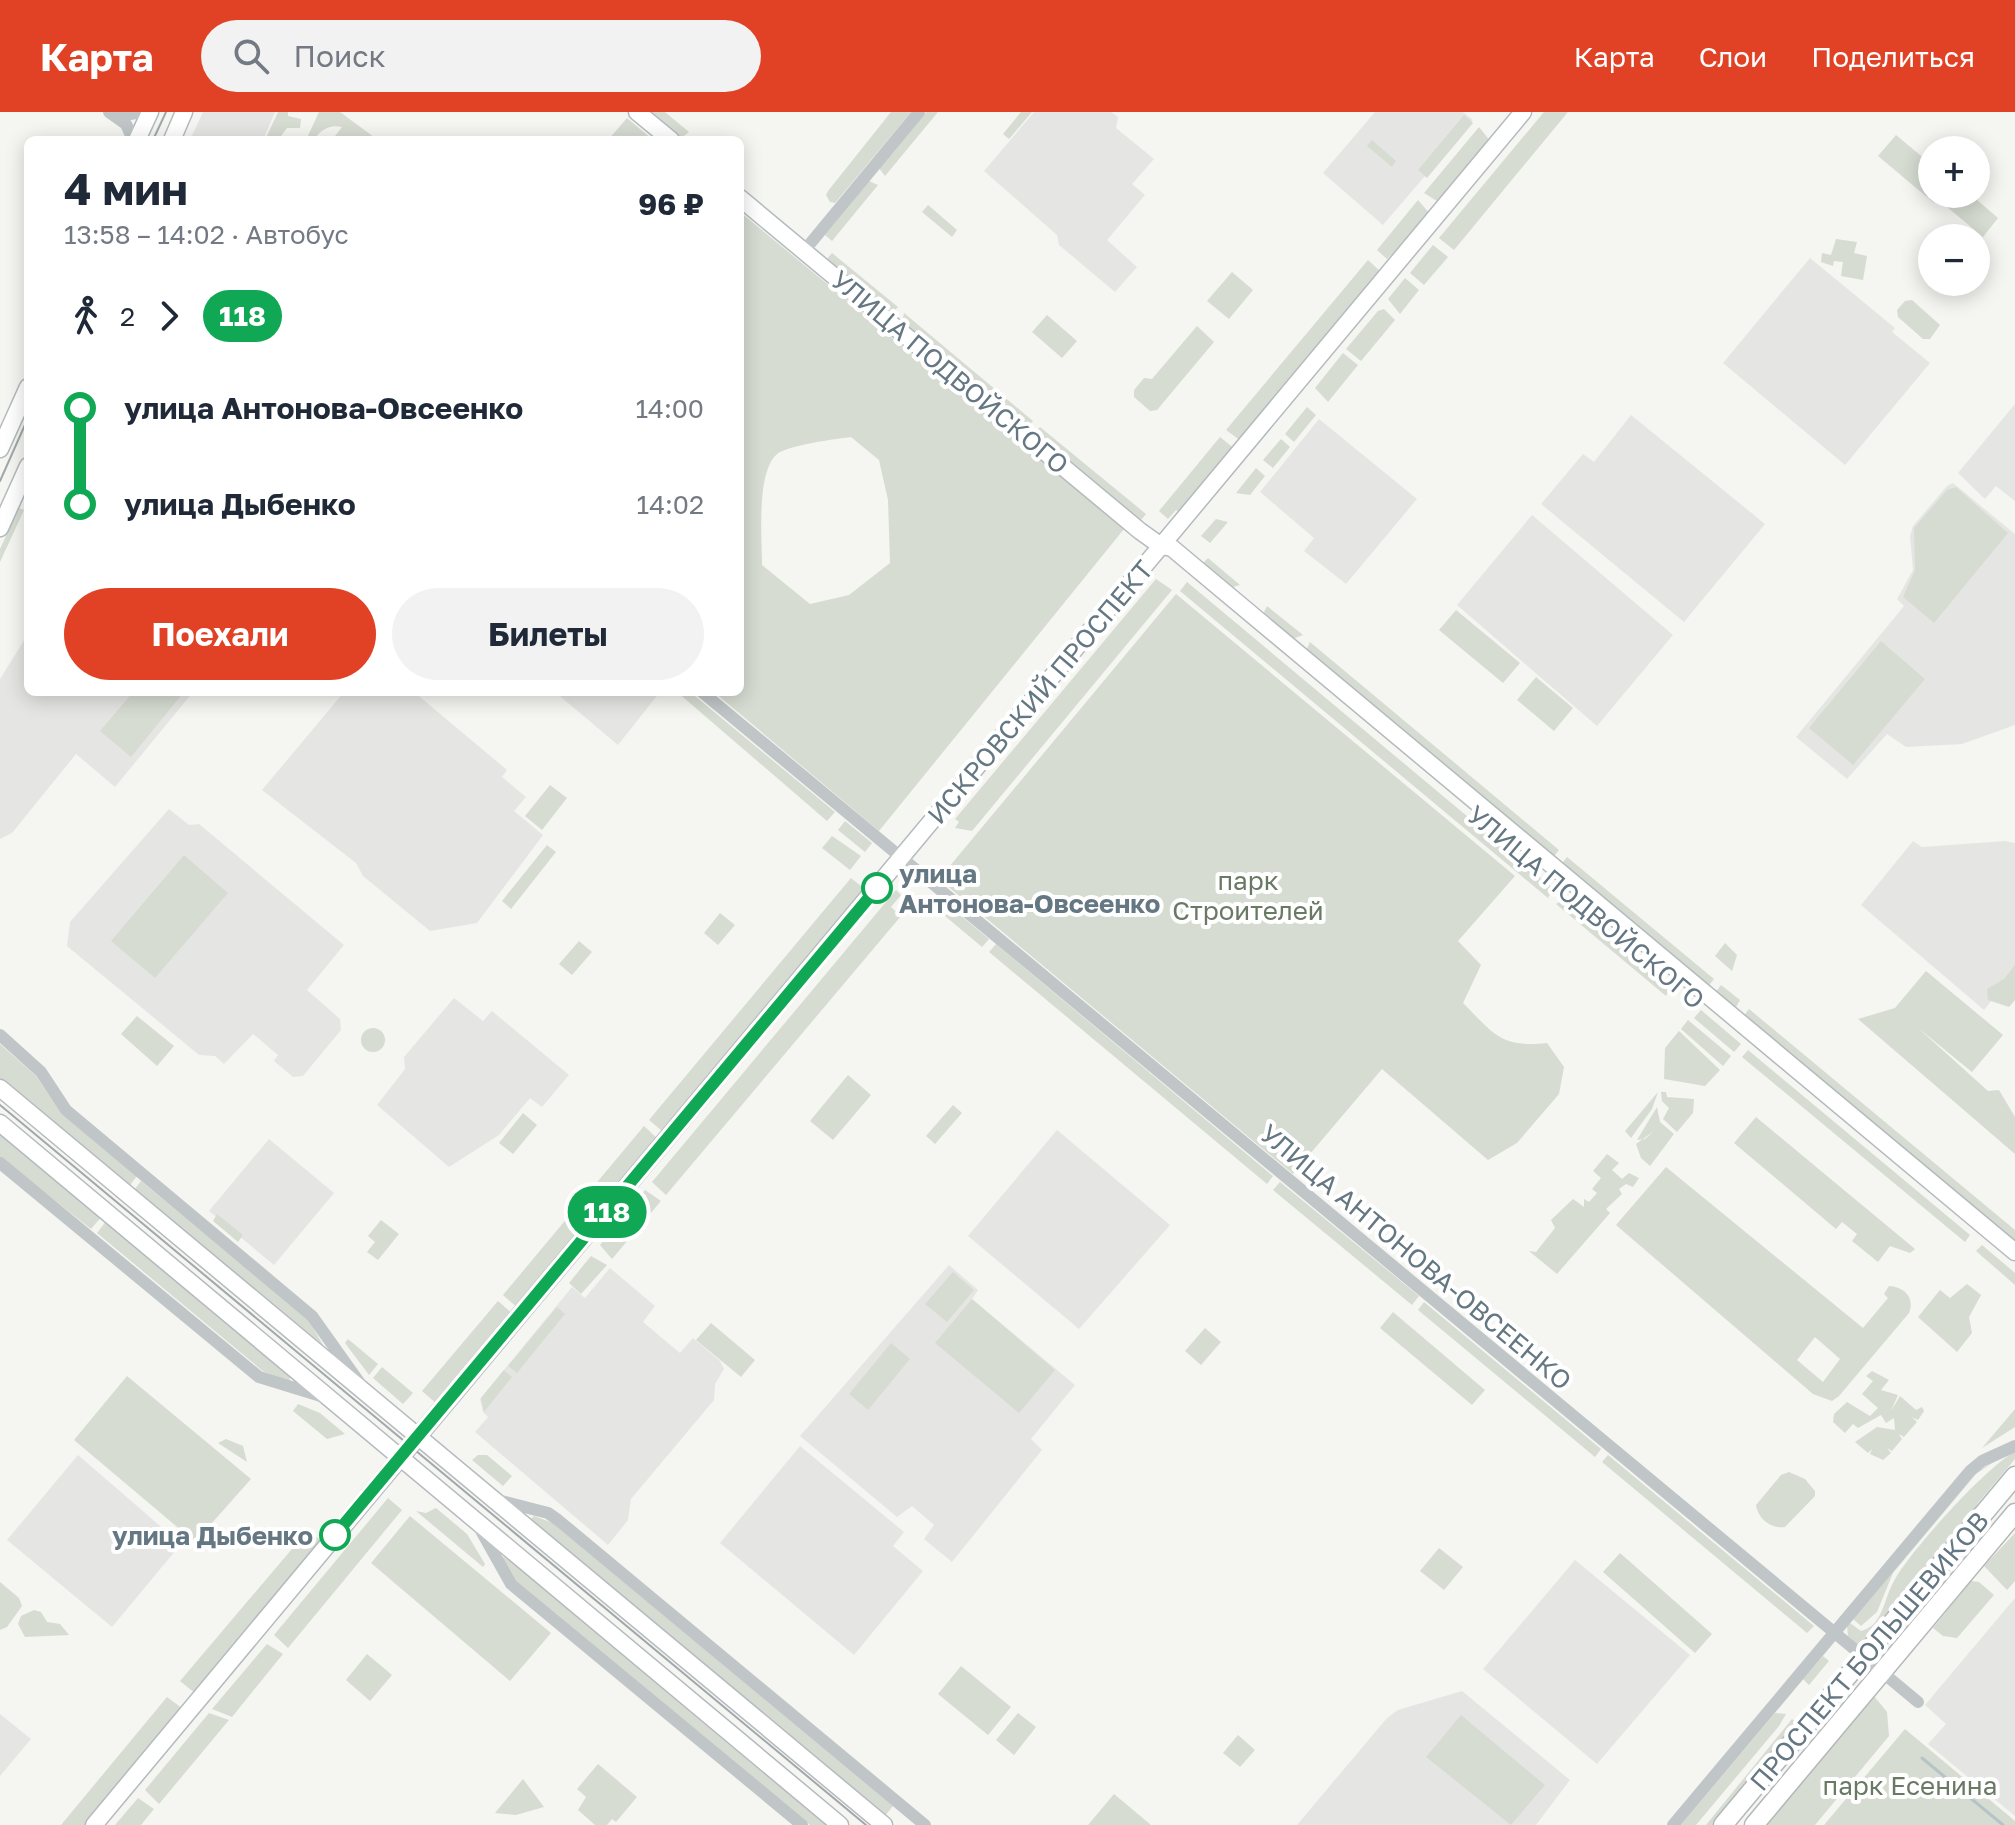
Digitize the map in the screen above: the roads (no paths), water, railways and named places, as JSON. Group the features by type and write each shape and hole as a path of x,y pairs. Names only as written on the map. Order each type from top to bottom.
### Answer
{"main road":[{"name":"ПРОСПЕКТ БОЛЬШЕВИКОВ","path":"1723,1825 2015,1476"},
{"name":"ПРОСПЕКТ БОЛЬШЕВИКОВ","path":"1754,1825 2015,1513"}],"street":[{"path":"113,114 147,112 137,136"},
{"path":"174,136 184,112"},
{"path":"637,112 666,136"},
{"path":"804,251 919,112"},
{"name":"ИСКРОВСКИЙ ПРОСПЕКТ","path":"1166,550 1523,112"},
{"name":"ИСКРОВСКИЙ ПРОСПЕКТ","path":"94,1825 424,1439 1166,550 1537,112"},
{"path":"113,114 133,136"},
{"name":"УЛИЦА ПОДВОЙСКОГО","path":"744,201 2015,1252"},
{"path":"0,449 24,396"},
{"path":"0,528 24,475"},
{"name":"УЛИЦА ПОДВОЙСКОГО","path":"1166,550 2015,1265"},
{"name":"УЛИЦА АНТОНОВА-ОВСЕЕНКО","path":"707,696 1918,1702"},
{"path":"0,1035 41,1072 66,1110 312,1316 365,1391"},
{"path":"0,1088 884,1825"},
{"path":"0,1123 840,1825"},
{"path":"0,1163 259,1377 328,1398"},
{"path":"1673,1825 1975,1466 2015,1446"},
{"name":"ИСКРОВСКИЙ ПРОСПЕКТ","path":"107,1825 404,1462"},
{"path":"497,1500 548,1513 558,1520 925,1825"},
{"path":"476,1521 511,1584 802,1825"}],"waterway":[{"path":"1922,1758 2003,1825"}],"tram line":[{"path":"155,136 166,112"},
{"path":"0,481 24,427"},
{"path":"0,1105 866,1825"}],"place":[{"name":"улица Антонова-Овсеенко","path":"877,888"},
{"name":"улица Дыбенко","path":"335,1535"}],"park label":[{"name":"парк Строителей","path":"1248,895"},
{"name":"парк Есенина","path":"1910,1785"}]}
